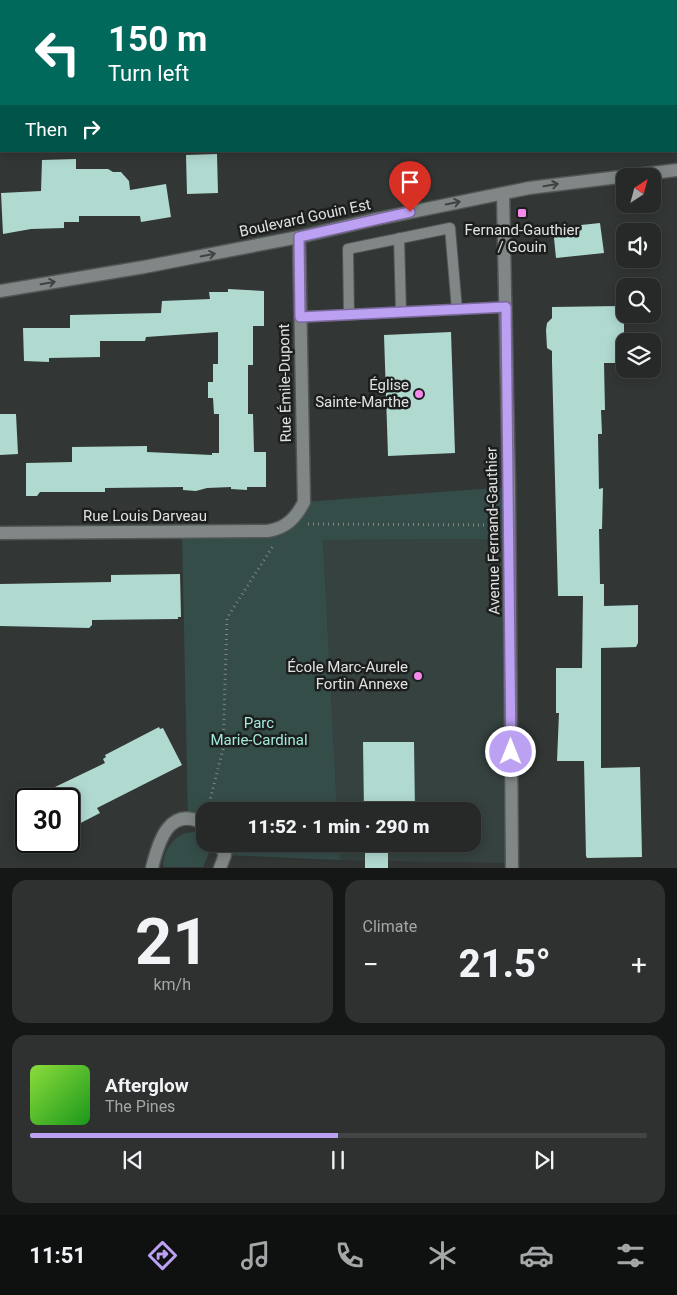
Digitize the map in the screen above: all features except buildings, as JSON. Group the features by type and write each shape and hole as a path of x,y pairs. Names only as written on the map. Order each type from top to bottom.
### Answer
{"street":[{"name":"Boulevard Gouin Est","path":"0,291 144,267 571,181 677,170"},
{"name":"Avenue Fernand-Gauthier","path":"503,194 510,525 512,868"},
{"name":"Rue Émile-Dupont","path":"288,524 298,514 304,502 299,237"},
{"name":"Rue Louis Darveau","path":"0,533 268,531 288,524"},
{"path":"152,868 167,830 175,820 188,817 196,820"},
{"path":"220,868 224,855 223,852"}],"lane":[{"path":"349,315 348,249 450,228 457,310"},
{"path":"400,238 401,312"},
{"path":"300,317 506,307"}],"path":[{"path":"209,802 223,749 227,618 288,524 510,525"}],"shaded area":[{"name":"École Marc-Aurele Fortin Annexe","path":"505,539 509,863 340,860 340,852 481,852 481,802 337,802 323,540"}],"green space":[{"name":"Parc Marie-Cardinal","path":"509,487 510,539 323,540 337,802 196,802 196,820 188,817 182,533 278,529 304,502"},
{"path":"189,832 196,832 196,852 209,852 203,867 163,867 165,854 172,842"},
{"path":"224,852 340,852 340,860 225,855"}],"place":[{"name":"Fernand-Gauthier / Gouin","path":"522,213"},
{"name":"Église Sainte-Marthe","path":"419,394"},
{"name":"École Marc-Aurele Fortin Annexe","path":"418,676"}],"route":[{"path":"410,212 299,237 300,317 506,307 510,525 511,752"}]}
